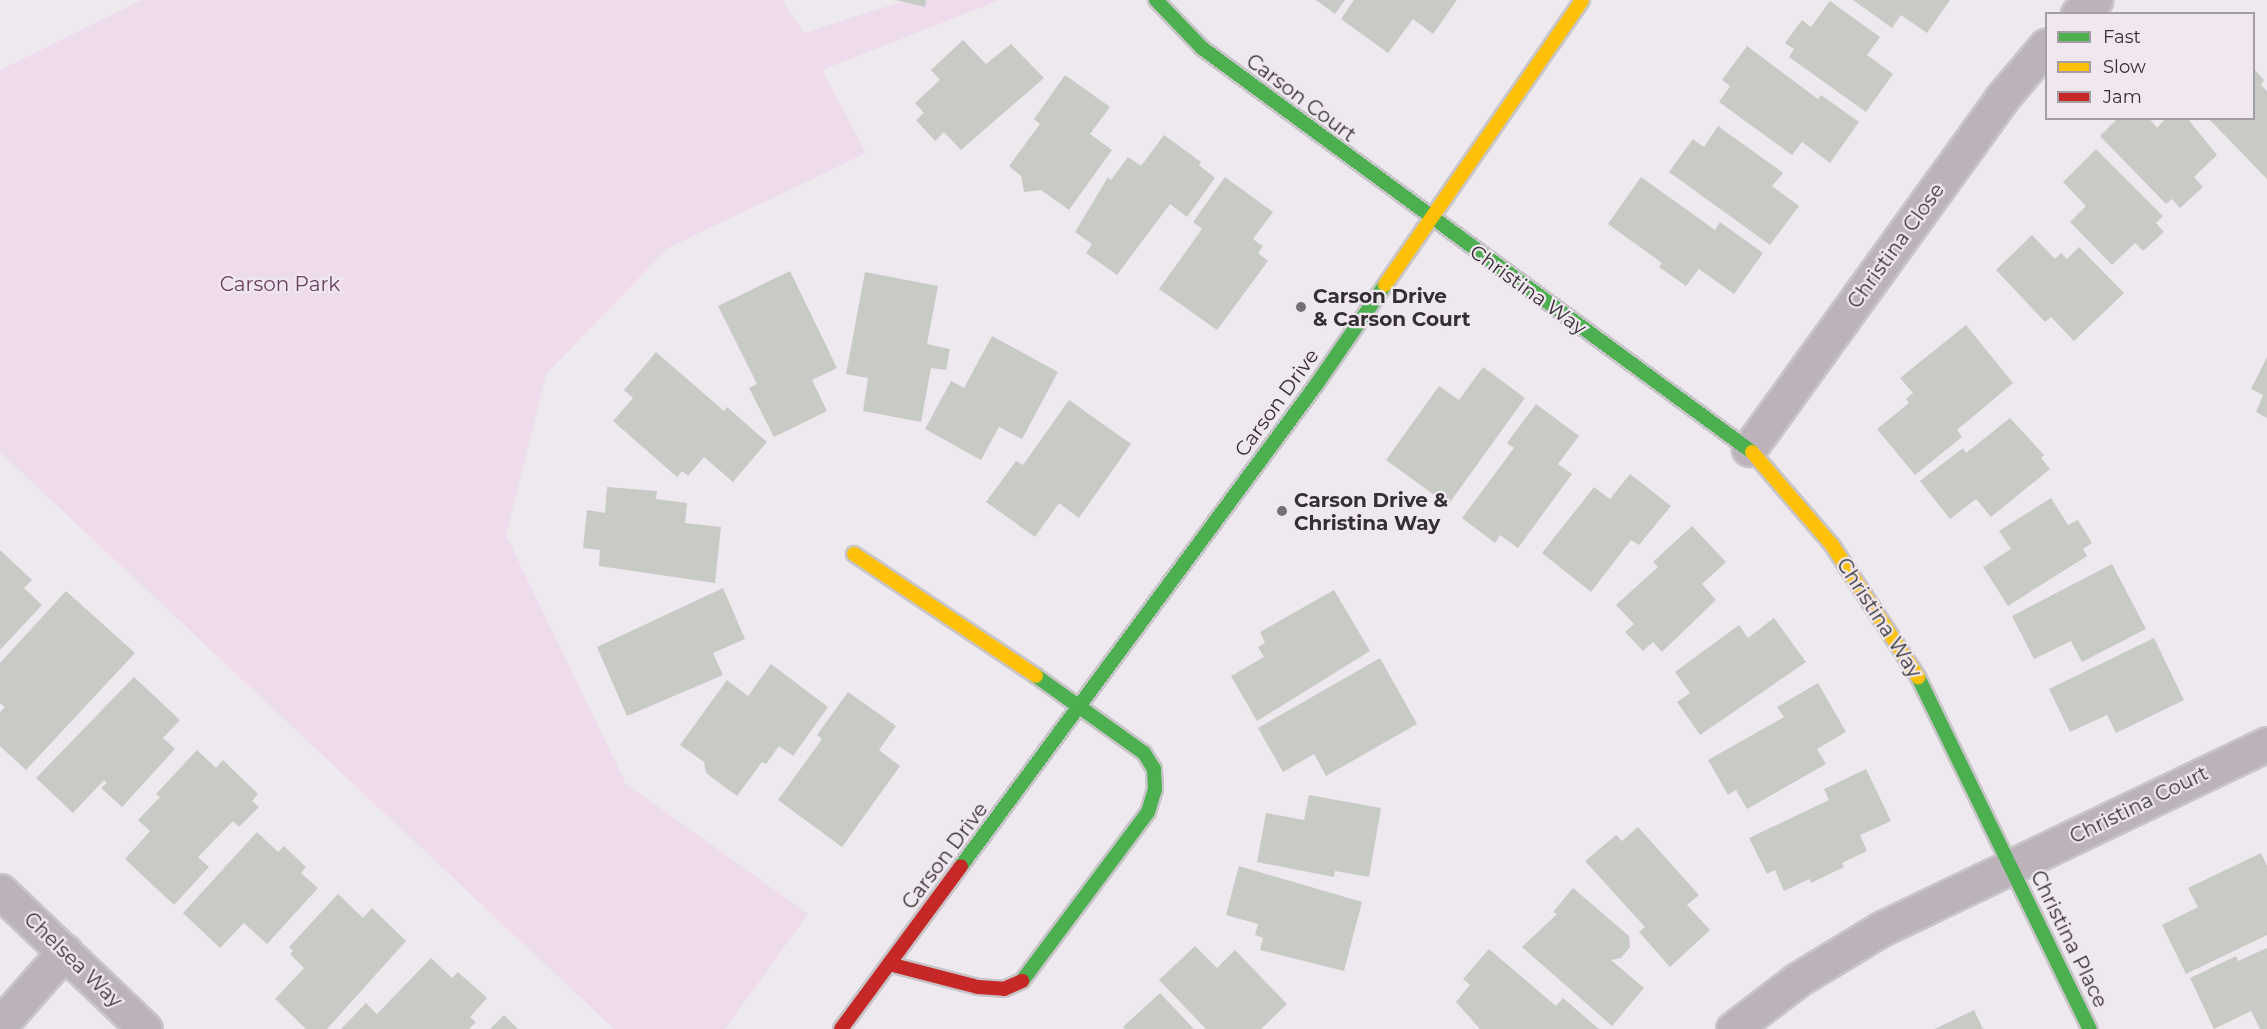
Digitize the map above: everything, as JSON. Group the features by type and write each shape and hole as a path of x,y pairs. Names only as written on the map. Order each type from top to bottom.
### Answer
{"street":[{"name":"Carson Court","path":"1156,0 1202,48 1430,219"},
{"name":"Carson Drive","path":"841,1029 1316,385 1582,0"},
{"path":"2080,12 2095,0"},
{"name":"Christina Close","path":"1749,449 2001,99 2045,47"},
{"name":"Christina Way","path":"1430,219 1749,449 1832,545 1881,615 1914,669 2012,867"},
{"path":"854,554 1080,706 1144,753 1154,769 1155,789 1148,812 1034,970 1004,989 978,987 890,963"},
{"name":"Christina Court","path":"2012,867 2267,744"},
{"path":"1733,1029 1797,980 1881,929 2012,867"},
{"name":"Christina Place","path":"2012,867 2090,1029"},
{"name":"Chelsea Way","path":"0,891 145,1029"},
{"path":"0,1025 65,951"}],"green space":[{"name":"Carson Park","path":"142,0 782,0 804,33 907,0 1000,0 822,70 866,153 668,248 546,374 506,535 626,784 808,914 725,1029 614,1029 0,452 0,70"}],"building":[{"path":"896,0 926,0 925,7"},
{"path":"1316,0 1345,0 1335,14"},
{"path":"1354,0 1457,0 1433,34 1413,19 1388,53 1341,19"},
{"path":"1853,0 1950,0 1927,33 1901,15 1892,28"},
{"path":"1830,1 1880,37 1867,55 1893,74 1866,112 1789,57 1794,49 1785,43 1802,20 1811,27"},
{"path":"963,40 986,64 1011,44 1044,78 961,150 944,132 935,141 916,120 924,113 915,103 940,80 931,70"},
{"path":"1747,46 1818,99 1821,95 1859,122 1830,163 1802,142 1792,155 1719,102 1730,86 1722,80"},
{"path":"2255,70 2264,80 2261,85 2267,91 2267,179 2210,120 2255,120"},
{"path":"1065,75 1110,107 1090,134 1112,150 1069,210 1041,190 1024,192 1021,176 1009,166 1040,124 1034,119"},
{"path":"2116,120 2151,120 2157,128 2164,120 2189,120 2217,155 2194,177 2203,187 2180,208 2172,199 2166,204 2100,136"},
{"path":"1718,126 1783,173 1772,186 1799,206 1770,245 1669,172 1693,139 1704,147"},
{"path":"1164,135 1201,162 1199,165 1215,178 1187,217 1170,204 1117,275 1086,253 1092,244 1075,232 1108,177 1111,180 1128,157 1141,166"},
{"path":"2096,149 2163,216 2156,223 2164,232 2143,251 2135,243 2112,265 2070,222 2086,206 2063,182"},
{"path":"1225,177 1273,212 1253,239 1263,246 1258,253 1268,261 1217,330 1159,289 1202,229 1193,222"},
{"path":"1641,177 1715,230 1720,222 1763,253 1734,294 1699,269 1686,286 1659,267 1662,263 1608,224"},
{"path":"2032,235 2055,259 2061,253 2067,259 2079,247 2124,293 2074,341 2051,317 2045,322 1996,270"},
{"path":"790,271 837,368 812,380 827,411 774,437 749,388 757,384 718,306"},
{"path":"865,272 938,286 927,344 950,349 946,370 931,368 921,422 863,411 868,378 846,374"},
{"path":"1966,325 2013,383 1957,430 1962,437 1915,475 1877,429 1909,403 1906,399 1913,393 1900,378"},
{"path":"992,336 1058,372 1022,439 999,427 981,460 925,429 951,381 964,388"},
{"path":"656,352 724,411 727,407 767,442 733,482 704,457 688,476 682,471 677,477 613,421 633,398 624,390"},
{"path":"2267,357 2267,418 2256,412 2263,395 2251,389"},
{"path":"1483,367 1525,398 1448,505 1386,460 1439,386 1459,400"},
{"path":"1069,400 1131,444 1079,518 1059,503 1035,537 986,502 1016,461 1023,465"},
{"path":"1536,404 1579,436 1558,464 1572,474 1518,548 1500,535 1495,543 1462,518 1514,448 1507,443"},
{"path":"2010,418 2044,455 2041,458 2050,469 1991,517 1976,499 1950,519 1920,481 1963,448 1966,453"},
{"path":"1630,474 1671,506 1639,545 1631,540 1591,592 1542,553 1594,487 1610,499"},
{"path":"607,487 657,491 656,499 687,503 685,523 721,527 715,583 599,566 600,550 583,548 587,510 605,513"},
{"path":"2051,498 2068,525 2078,520 2092,543 2083,549 2087,556 2008,606 1983,567 2011,549 1999,531"},
{"path":"1692,526 1726,562 1702,584 1716,600 1662,652 1653,642 1643,651 1625,632 1634,624 1616,605 1658,567 1653,562"},
{"path":"0,550 32,580 24,588 42,605 0,650"},
{"path":"2112,564 2146,629 2082,662 2071,641 2034,659 2012,616"},
{"path":"723,588 745,639 713,653 723,675 627,716 597,647"},
{"path":"1334,590 1370,651 1257,721 1231,676 1264,657 1258,647 1265,643 1260,632"},
{"path":"66,591 135,653 26,770 0,746 0,712 5,707 0,703 0,663"},
{"path":"1774,618 1806,662 1700,735 1677,702 1690,693 1675,672 1739,625 1748,638"},
{"path":"2154,638 2184,700 2116,733 2107,715 2070,732 2049,689"},
{"path":"1380,658 1417,724 1326,776 1314,754 1283,772 1258,728"},
{"path":"771,664 828,707 793,756 779,746 766,764 762,762 737,796 706,773 704,762 680,745 727,680 748,696"},
{"path":"134,677 180,720 163,738 175,749 122,807 101,788 107,783 104,780 73,813 36,778"},
{"path":"1818,683 1846,732 1817,749 1826,764 1747,809 1736,790 1728,795 1708,760 1784,717 1777,707"},
{"path":"848,692 896,726 879,750 900,766 842,847 778,800 822,739 817,735"},
{"path":"197,750 216,768 223,760 258,794 252,801 259,807 239,827 233,821 198,857 209,867 174,905 125,859 150,831 138,820 160,797 156,794"},
{"path":"1866,769 1891,821 1860,835 1867,851 1842,863 1844,867 1811,883 1809,879 1784,891 1775,870 1767,874 1749,838 1829,800 1824,789"},
{"path":"1309,795 1381,808 1369,877 1335,871 1334,877 1257,862 1266,813 1304,820"},
{"path":"1638,827 1699,895 1687,905 1710,930 1670,967 1639,932 1645,927 1585,861 1616,835 1622,841"},
{"path":"257,832 278,852 284,846 306,867 301,873 318,888 267,944 244,923 220,948 183,913"},
{"path":"2261,853 2267,866 2267,935 2186,974 2162,925 2198,907 2188,888"},
{"path":"1239,866 1362,902 1344,971 1260,950 1263,938 1255,935 1258,924 1226,915"},
{"path":"1573,888 1629,936 1630,947 1621,958 1611,960 1644,988 1612,1026 1522,947 1557,914 1553,912"},
{"path":"338,894 363,918 372,908 406,941 327,1029 306,1029 275,999 304,968 290,954 293,951 289,947"},
{"path":"1195,946 1217,968 1235,950 1287,1004 1261,1029 1206,1029 1159,980"},
{"path":"2267,948 2267,1029 2260,1029 2251,1011 2214,1029 2190,978 2236,956 2238,961"},
{"path":"1489,949 1556,1006 1563,998 1599,1029 1480,1029 1456,1002 1470,985 1463,979"},
{"path":"431,958 452,978 458,972 487,998 470,1017 476,1022 469,1029 341,1029 366,1003 377,1014"},
{"path":"1160,993 1194,1029 1125,1029 1123,1027"},
{"path":"1974,1010 1983,1029 1935,1029"},
{"path":"504,1015 518,1029 490,1029"}],"traffic: fast":[{"path":"1156,0 1202,48 1752,452"},
{"path":"961,866 1316,385 1385,285"},
{"path":"1022,981 1148,812 1155,789 1154,769 1144,753 1036,676"},
{"path":"1918,677 2090,1029"}],"traffic: slow":[{"path":"1385,285 1582,0"},
{"path":"1752,452 1832,545 1918,677"},
{"path":"854,554 1036,676"}],"traffic: jam":[{"path":"841,1029 961,866"},
{"path":"889,964 978,987 1004,989 1022,981"}],"place":[{"name":"Carson Drive & Carson Court","path":"1301,307"},
{"name":"Carson Drive & Christina Way","path":"1282,511"}]}
